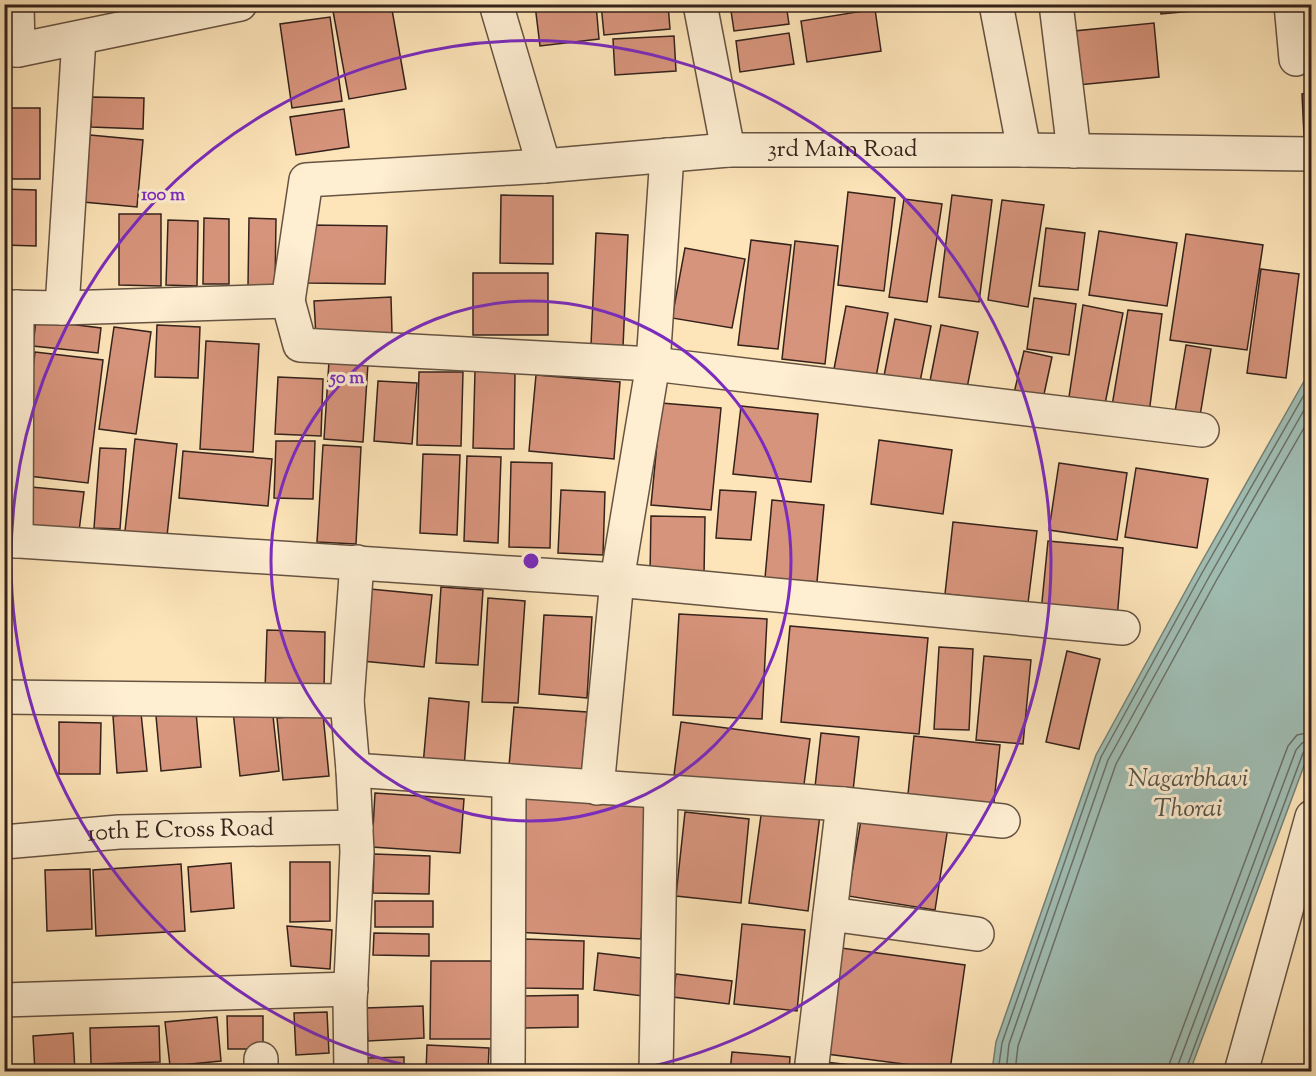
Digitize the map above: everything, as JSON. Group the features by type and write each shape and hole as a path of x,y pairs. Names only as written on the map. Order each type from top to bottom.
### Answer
{"street":[{"path":"17,4 11,50 80,38 220,7"},
{"path":"495,4 544,166"},
{"path":"700,4 728,150"},
{"path":"996,4 1024,150"},
{"path":"1056,4 1074,151"},
{"path":"1291,4 1296,59"},
{"path":"62,308 80,38"},
{"name":"3rd Main Road","path":"288,301 306,180 544,166 728,150 1024,150 1311,154"},
{"path":"597,788 617,580 653,364 668,155"},
{"path":"1123,628 617,580 10,541 11,307 62,308 288,301 300,345 653,364 1202,430"},
{"path":"351,1071 351,989 357,852 347,701 357,562"},
{"path":"4,697 347,701"},
{"path":"353,770 843,804 1003,821"},
{"path":"508,781 508,1071"},
{"path":"656,1071 660,792"},
{"path":"811,1071 843,804"},
{"path":"1241,1071 1311,817"},
{"name":"10th E Cross Road","path":"4,842 119,832 356,827"},
{"path":"830,914 977,934"},
{"path":"4,1000 351,989"}],"water":[{"name":"Nagarbhavi Thorai","path":"1311,369 1311,747 1190,1071 992,1071 996,1042 1096,755"}],"building":[{"path":"370,4 391,4 406,89 349,99 333,11"},
{"path":"596,4 599,39 540,46 535,5"},
{"path":"601,4 668,4 670,29 604,35"},
{"path":"730,4 786,4 789,24 734,31"},
{"path":"1160,4 1235,4 1235,7 1161,14"},
{"path":"875,9 881,51 807,62 801,21"},
{"path":"330,17 342,101 292,108 280,24"},
{"path":"1154,23 1159,77 1078,85 1074,31"},
{"path":"789,33 794,64 740,72 736,41"},
{"path":"674,36 676,71 615,75 613,39"},
{"path":"1312,93 1312,134 1304,135 1302,94"},
{"path":"92,97 144,98 143,129 91,127"},
{"path":"4,108 40,108 40,179 4,179"},
{"path":"344,109 349,147 296,155 290,117"},
{"path":"90,135 143,140 137,207 83,202"},
{"path":"4,189 36,190 36,246 4,245"},
{"path":"848,192 895,198 884,291 838,285"},
{"path":"501,195 553,196 553,264 500,263"},
{"path":"952,195 992,200 979,302 939,297"},
{"path":"904,199 942,204 927,302 889,297"},
{"path":"1002,200 1044,205 1028,307 988,300"},
{"path":"119,214 161,214 161,286 119,285"},
{"path":"204,218 229,219 229,284 203,284"},
{"path":"249,218 276,219 275,287 248,286"},
{"path":"168,220 198,221 197,286 166,285"},
{"path":"308,225 387,226 385,284 308,283"},
{"path":"1046,228 1085,233 1078,290 1039,286"},
{"path":"1099,231 1177,243 1167,306 1089,295"},
{"path":"596,233 628,235 623,347 591,345"},
{"path":"1186,234 1263,245 1247,350 1170,340"},
{"path":"751,240 791,245 778,349 738,345"},
{"path":"795,241 838,246 825,364 782,359"},
{"path":"685,248 745,259 732,328 672,318"},
{"path":"1261,269 1299,274 1286,378 1247,373"},
{"path":"473,273 548,273 548,335 473,335"},
{"path":"391,297 392,333 316,337 314,301"},
{"path":"1034,298 1076,304 1069,355 1027,349"},
{"path":"1083,305 1123,313 1105,404 1069,397"},
{"path":"846,306 888,313 876,377 834,369"},
{"path":"1128,310 1162,314 1149,413 1112,406"},
{"path":"895,319 931,326 920,382 884,376"},
{"path":"36,320 101,328 98,353 33,346"},
{"path":"157,325 200,327 198,378 155,377"},
{"path":"941,325 978,332 967,388 930,381"},
{"path":"114,327 151,332 136,434 99,429"},
{"path":"206,341 259,344 253,452 200,449"},
{"path":"1186,345 1211,349 1200,416 1175,412"},
{"path":"1024,351 1052,357 1043,399 1014,393"},
{"path":"35,352 103,360 88,483 20,475"},
{"path":"329,361 368,363 363,442 324,439"},
{"path":"475,371 515,372 514,449 473,448"},
{"path":"419,372 463,372 461,446 417,445"},
{"path":"536,375 620,382 614,459 529,451"},
{"path":"278,377 323,379 321,436 275,434"},
{"path":"378,381 417,383 412,444 374,441"},
{"path":"661,403 721,408 711,510 651,505"},
{"path":"741,406 818,414 811,482 733,474"},
{"path":"135,439 177,444 167,536 125,531"},
{"path":"879,440 952,450 943,514 871,504"},
{"path":"276,441 315,441 313,499 274,498"},
{"path":"323,445 361,447 356,544 317,542"},
{"path":"100,448 126,449 120,529 94,528"},
{"path":"183,451 272,459 268,506 179,498"},
{"path":"423,454 460,455 457,535 420,533"},
{"path":"467,456 501,457 498,543 464,541"},
{"path":"511,462 552,463 550,548 509,547"},
{"path":"1059,463 1127,473 1117,540 1049,530"},
{"path":"1136,468 1208,479 1197,548 1125,537"},
{"path":"31,487 84,492 79,531 27,525"},
{"path":"561,490 605,492 603,555 558,553"},
{"path":"720,490 756,492 751,540 716,538"},
{"path":"772,500 824,505 817,582 765,578"},
{"path":"651,516 705,517 704,576 650,575"},
{"path":"953,522 1037,531 1028,603 945,594"},
{"path":"1048,541 1123,548 1117,619 1041,612"},
{"path":"441,587 483,590 478,665 436,663"},
{"path":"370,589 432,595 424,667 362,661"},
{"path":"488,598 525,601 518,703 482,702"},
{"path":"679,614 767,619 762,719 673,715"},
{"path":"544,615 592,617 587,698 539,694"},
{"path":"790,626 928,638 919,734 781,722"},
{"path":"267,630 325,632 324,692 265,691"},
{"path":"939,647 973,649 969,730 934,729"},
{"path":"1067,651 1100,659 1079,749 1046,742"},
{"path":"984,656 1031,660 1023,744 976,740"},
{"path":"429,698 469,702 464,768 423,765"},
{"path":"272,707 279,771 240,776 233,711"},
{"path":"514,707 587,712 582,771 509,766"},
{"path":"196,712 201,767 161,771 156,716"},
{"path":"141,713 147,771 117,773 113,716"},
{"path":"323,714 329,776 283,780 277,718"},
{"path":"59,722 101,723 100,774 59,774"},
{"path":"681,722 810,739 803,792 674,775"},
{"path":"821,733 859,737 852,800 814,796"},
{"path":"914,736 1000,745 993,812 907,804"},
{"path":"523,792 649,800 641,939 515,932"},
{"path":"375,793 464,799 460,853 372,847"},
{"path":"762,808 820,815 808,911 749,903"},
{"path":"685,812 749,819 741,903 676,896"},
{"path":"862,814 948,827 935,910 848,896"},
{"path":"374,854 430,856 429,894 373,893"},
{"path":"290,862 330,862 330,921 290,922"},
{"path":"231,863 234,908 191,912 188,867"},
{"path":"181,864 185,931 96,936 93,870"},
{"path":"90,869 92,929 47,931 45,870"},
{"path":"375,901 433,901 433,927 375,927"},
{"path":"742,924 805,930 797,1011 734,1004"},
{"path":"287,926 332,930 330,969 291,966"},
{"path":"374,933 429,934 429,956 373,955"},
{"path":"524,939 584,941 583,989 523,988"},
{"path":"834,947 965,965 950,1070 819,1053"},
{"path":"4,953 7,980 4,981"},
{"path":"598,953 648,959 643,996 594,990"},
{"path":"431,961 493,961 492,1039 430,1039"},
{"path":"676,974 732,981 729,1004 673,997"},
{"path":"578,995 578,1027 524,1028 523,996"},
{"path":"423,1006 424,1038 368,1041 366,1008"},
{"path":"327,1012 329,1053 296,1055 294,1013"},
{"path":"227,1016 263,1016 263,1049 228,1049"},
{"path":"217,1017 221,1061 170,1066 165,1022"},
{"path":"159,1026 160,1062 91,1064 90,1028"},
{"path":"73,1033 75,1072 35,1072 33,1036"},
{"path":"427,1045 489,1048 488,1072 426,1072"},
{"path":"732,1052 790,1057 789,1072 730,1072"},
{"path":"404,1057 404,1072 368,1072 368,1058"},
{"path":"817,1061 850,1065 849,1072 816,1072"},
{"path":"298,1065 334,1065 334,1072 298,1072"},
{"path":"853,1068 878,1071 878,1072 853,1072"}]}
